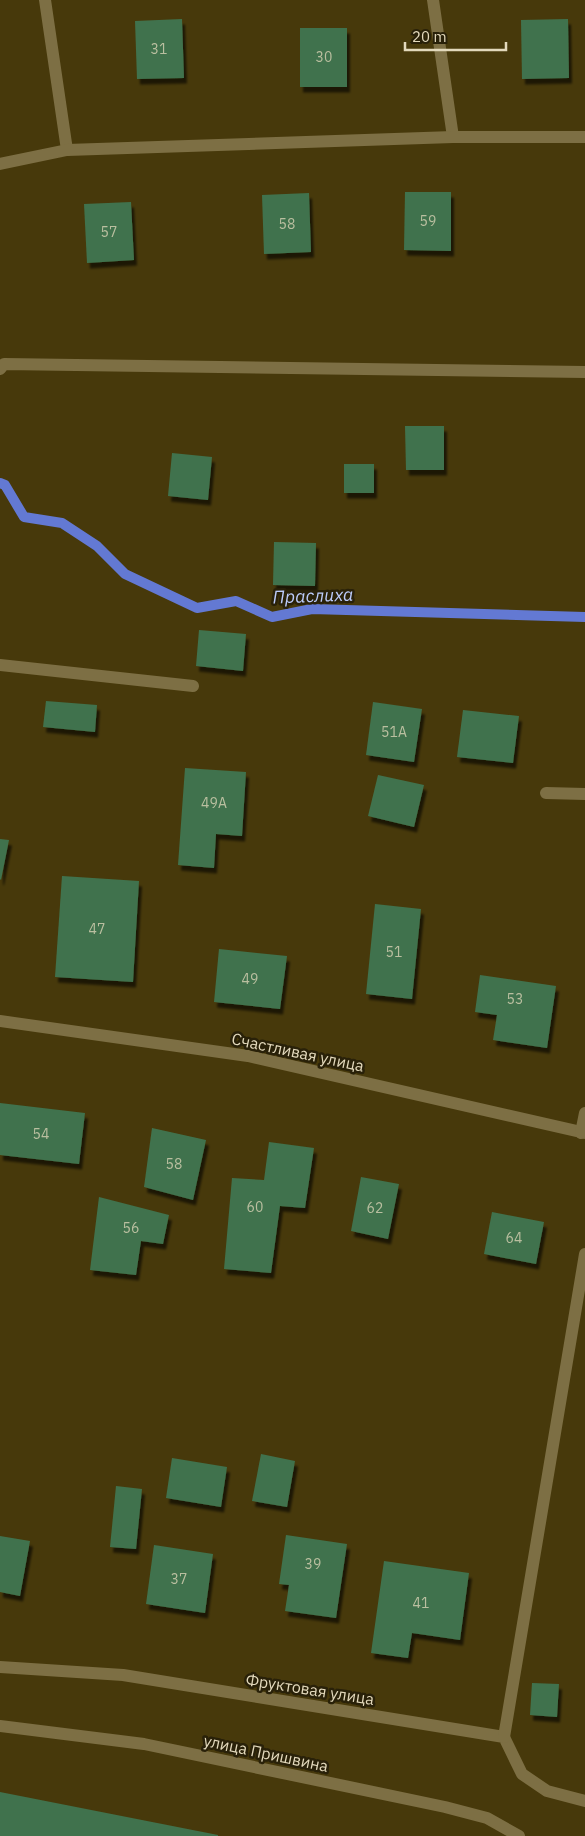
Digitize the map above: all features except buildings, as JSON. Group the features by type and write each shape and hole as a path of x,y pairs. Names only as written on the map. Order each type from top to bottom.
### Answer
{"street":[{"path":"45,0 67,150"},
{"path":"433,0 453,137"},
{"path":"0,164 67,150 453,137 585,137"},
{"path":"0,368 4,364 585,372"},
{"path":"0,665 193,686"},
{"path":"546,793 585,794"},
{"name":"Счастливая улица","path":"0,1021 248,1056 583,1133"},
{"path":"583,1133 585,1114"},
{"path":"585,1254 504,1737 522,1774 547,1791 585,1801"},
{"name":"Фруктовая улица","path":"0,1667 123,1675 504,1737"},
{"name":"улица Пришвина","path":"0,1726 144,1744 436,1805 487,1818 519,1836"}],"waterway":[{"name":"Праслиха","path":"0,483 5,485 24,517 62,523 97,546 125,574 197,608 236,601 272,617 312,609 585,617"}]}
